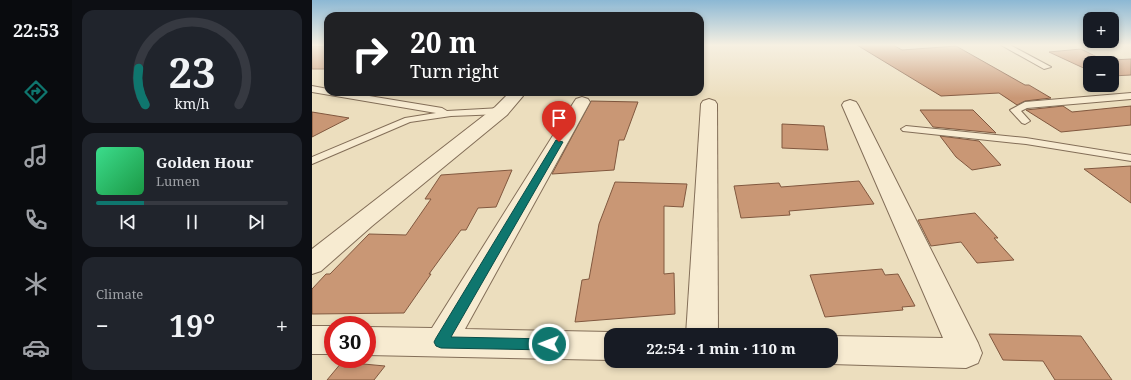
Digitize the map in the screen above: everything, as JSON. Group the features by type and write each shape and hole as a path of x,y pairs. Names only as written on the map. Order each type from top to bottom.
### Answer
{"street":[{"path":"312,264 364,220 502,111 515,96"},
{"path":"441,342 582,102"},
{"path":"702,328 709,104"},
{"path":"838,350 966,352 850,105"},
{"path":"312,340 324,340"},
{"path":"376,341 604,346"}],"lane":[{"path":"1039,63 1047,67"},
{"path":"312,89 324,91"},
{"path":"353,96 451,113"},
{"path":"1024,121 1015,110 1025,105 1131,96"},
{"path":"312,161 408,120 451,113 502,111"},
{"path":"906,129 1026,141 1131,158"}],"building":[{"path":"312,63 324,63 324,69 312,69"},
{"path":"886,63 986,63 1051,98 1025,101 1017,105 999,93 941,96"},
{"path":"1072,63 1083,63 1083,68"},
{"path":"1119,63 1131,63 1131,75 1119,76"},
{"path":"591,101 638,102 624,140 619,140 614,170 552,174"},
{"path":"1063,106 1072,112 1131,106 1131,125 1061,132 1026,110"},
{"path":"920,110 973,110 996,133 933,127"},
{"path":"312,112 349,118 312,137"},
{"path":"782,124 824,126 828,150 782,148"},
{"path":"940,136 979,141 1001,165 972,170 956,157"},
{"path":"1131,166 1131,203 1084,169"},
{"path":"512,170 496,207 478,208 466,230 461,230 429,274 431,274 404,313 312,314 312,289 326,274 330,274 369,234 406,235 431,199 425,199 441,175"},
{"path":"859,181 874,204 789,211 790,215 741,218 734,186 779,183 781,187"},
{"path":"615,182 687,184 683,207 664,206 664,274 674,273 675,314 575,322 582,280 589,279 599,224"},
{"path":"975,213 998,238 994,238 1014,260 977,263 961,242 931,246 918,220"},
{"path":"882,269 885,275 898,274 915,306 902,307 903,310 825,317 810,275"},
{"path":"989,334 1081,336 1112,380 1055,380 1043,361 1003,360"},
{"path":"376,365 385,366 374,380 327,380 337,368 376,368"}],"route":[{"path":"549,344 441,342 559,142"}]}
